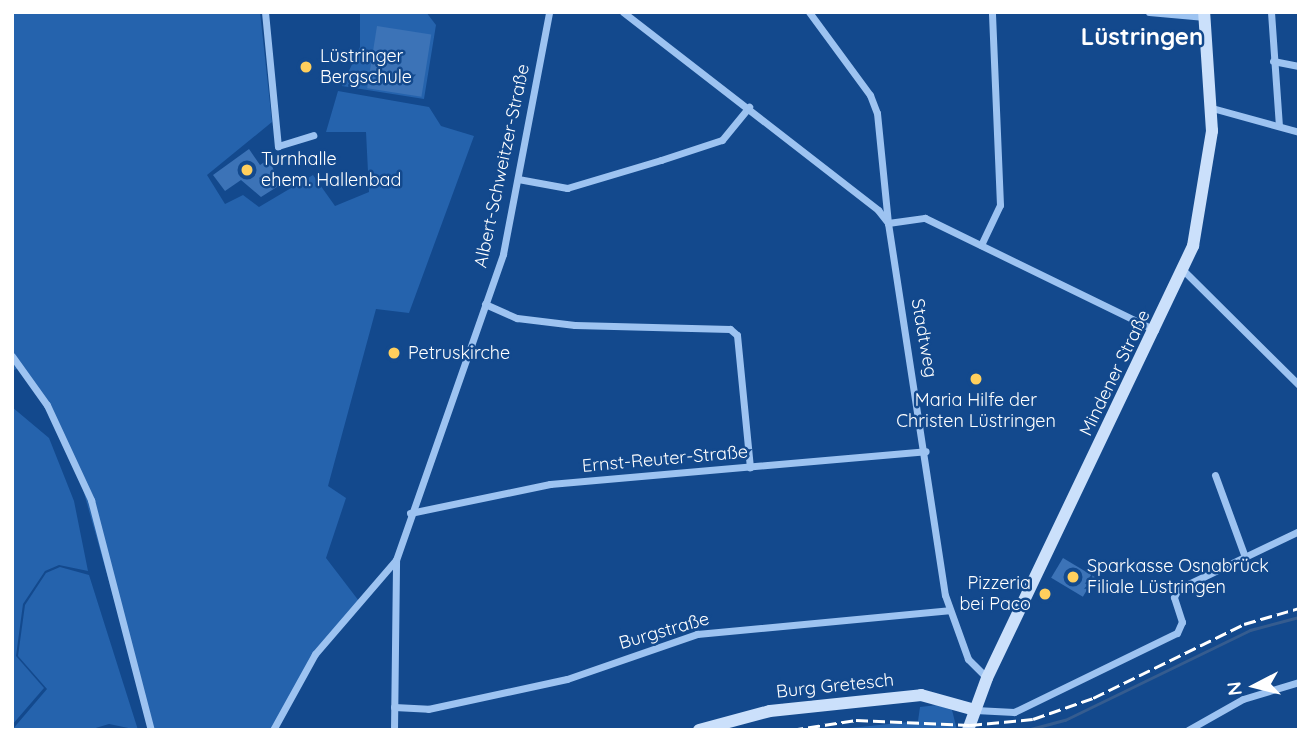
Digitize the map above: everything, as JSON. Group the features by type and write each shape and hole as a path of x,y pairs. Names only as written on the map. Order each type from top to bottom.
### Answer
{"main road":[{"name":"Mindener Straße","path":"968,730 987,678 1183,270 1210,170 1212,108 1204,15"},
{"name":"Burg Gretesch","path":"699,730 770,710 921,695 975,710"}],"street":[{"path":"265,12 278,146 313,135"},
{"name":"Albert-Schweitzer-Straße","path":"394,730 396,560 410,513 503,254 549,12"},
{"path":"623,12 748,107 888,223 925,218 1155,330"},
{"name":"Stadtweg","path":"809,12 874,104 888,223 949,610 972,668 987,678"},
{"path":"981,245 1000,205 992,12"},
{"path":"1149,12 1204,15"},
{"path":"1271,12 1279,126"},
{"path":"1273,61 1299,66"},
{"path":"518,179 567,188 661,160 722,140 748,107"},
{"path":"1212,108 1299,132"},
{"path":"1183,270 1299,385"},
{"path":"485,304 517,318 575,325 730,329 737,335 750,467"},
{"path":"12,356 47,405 91,500 151,730"},
{"name":"Ernst-Reuter-Straße","path":"410,513 550,484 926,451"},
{"path":"1215,475 1245,557"},
{"path":"975,710 1014,712 1177,632 1182,622 1174,597 1178,589 1299,531"},
{"path":"273,730 315,654 396,560"},
{"name":"Burgstraße","path":"394,707 428,709 567,679 697,634 949,610"},
{"path":"1188,730 1243,699 1299,682"}],"shaded area":[{"path":"12,12 260,12 272,122 207,175 225,204 243,195 259,207 313,175 335,206 369,192 366,132 326,132 338,91 429,107 441,126 474,136 409,313 376,309 328,486 346,498 326,558 362,605 315,654 273,730 151,730 73,454 21,367 12,371"},
{"path":"360,12 426,12 436,25 424,99 342,86 360,47"},
{"path":"12,407 49,438 74,501 88,571 59,565 45,571 23,604 16,656 44,688 12,725"},
{"path":"60,567 89,575 138,730 109,724 89,730 12,730 47,689 18,656 25,605 46,573"},
{"path":"937,705 952,710 957,730 831,730 918,721 920,707"}],"building":[{"path":"377,26 431,35 421,97 367,88"},
{"name":"Turnhalle ehem. Hallenbad","path":"249,149 260,165 269,159 280,185 261,197 241,180 225,191 213,175"},
{"name":"Sparkasse Osnabrück Filiale Lüstringen","path":"1063,558 1095,577 1083,597 1051,578"}],"waterway":[{"path":"1027,730 1065,720 1250,630 1299,617"}],"railway":[{"path":"791,730 856,720 970,725 1033,719 1093,698 1244,624 1299,608"}],"place":[{"name":"Lüstringer Bergschule","path":"306,67"},
{"name":"Turnhalle ehem. Hallenbad","path":"247,170"},
{"name":"Petruskirche","path":"394,353"},
{"name":"Maria Hilfe der Christen Lüstringen","path":"976,379"},
{"name":"Sparkasse Osnabrück Filiale Lüstringen","path":"1073,577"},
{"name":"Pizzeria bei Paco","path":"1045,594"}],"district":[{"name":"Lüstringen","path":"1142,37"}]}
